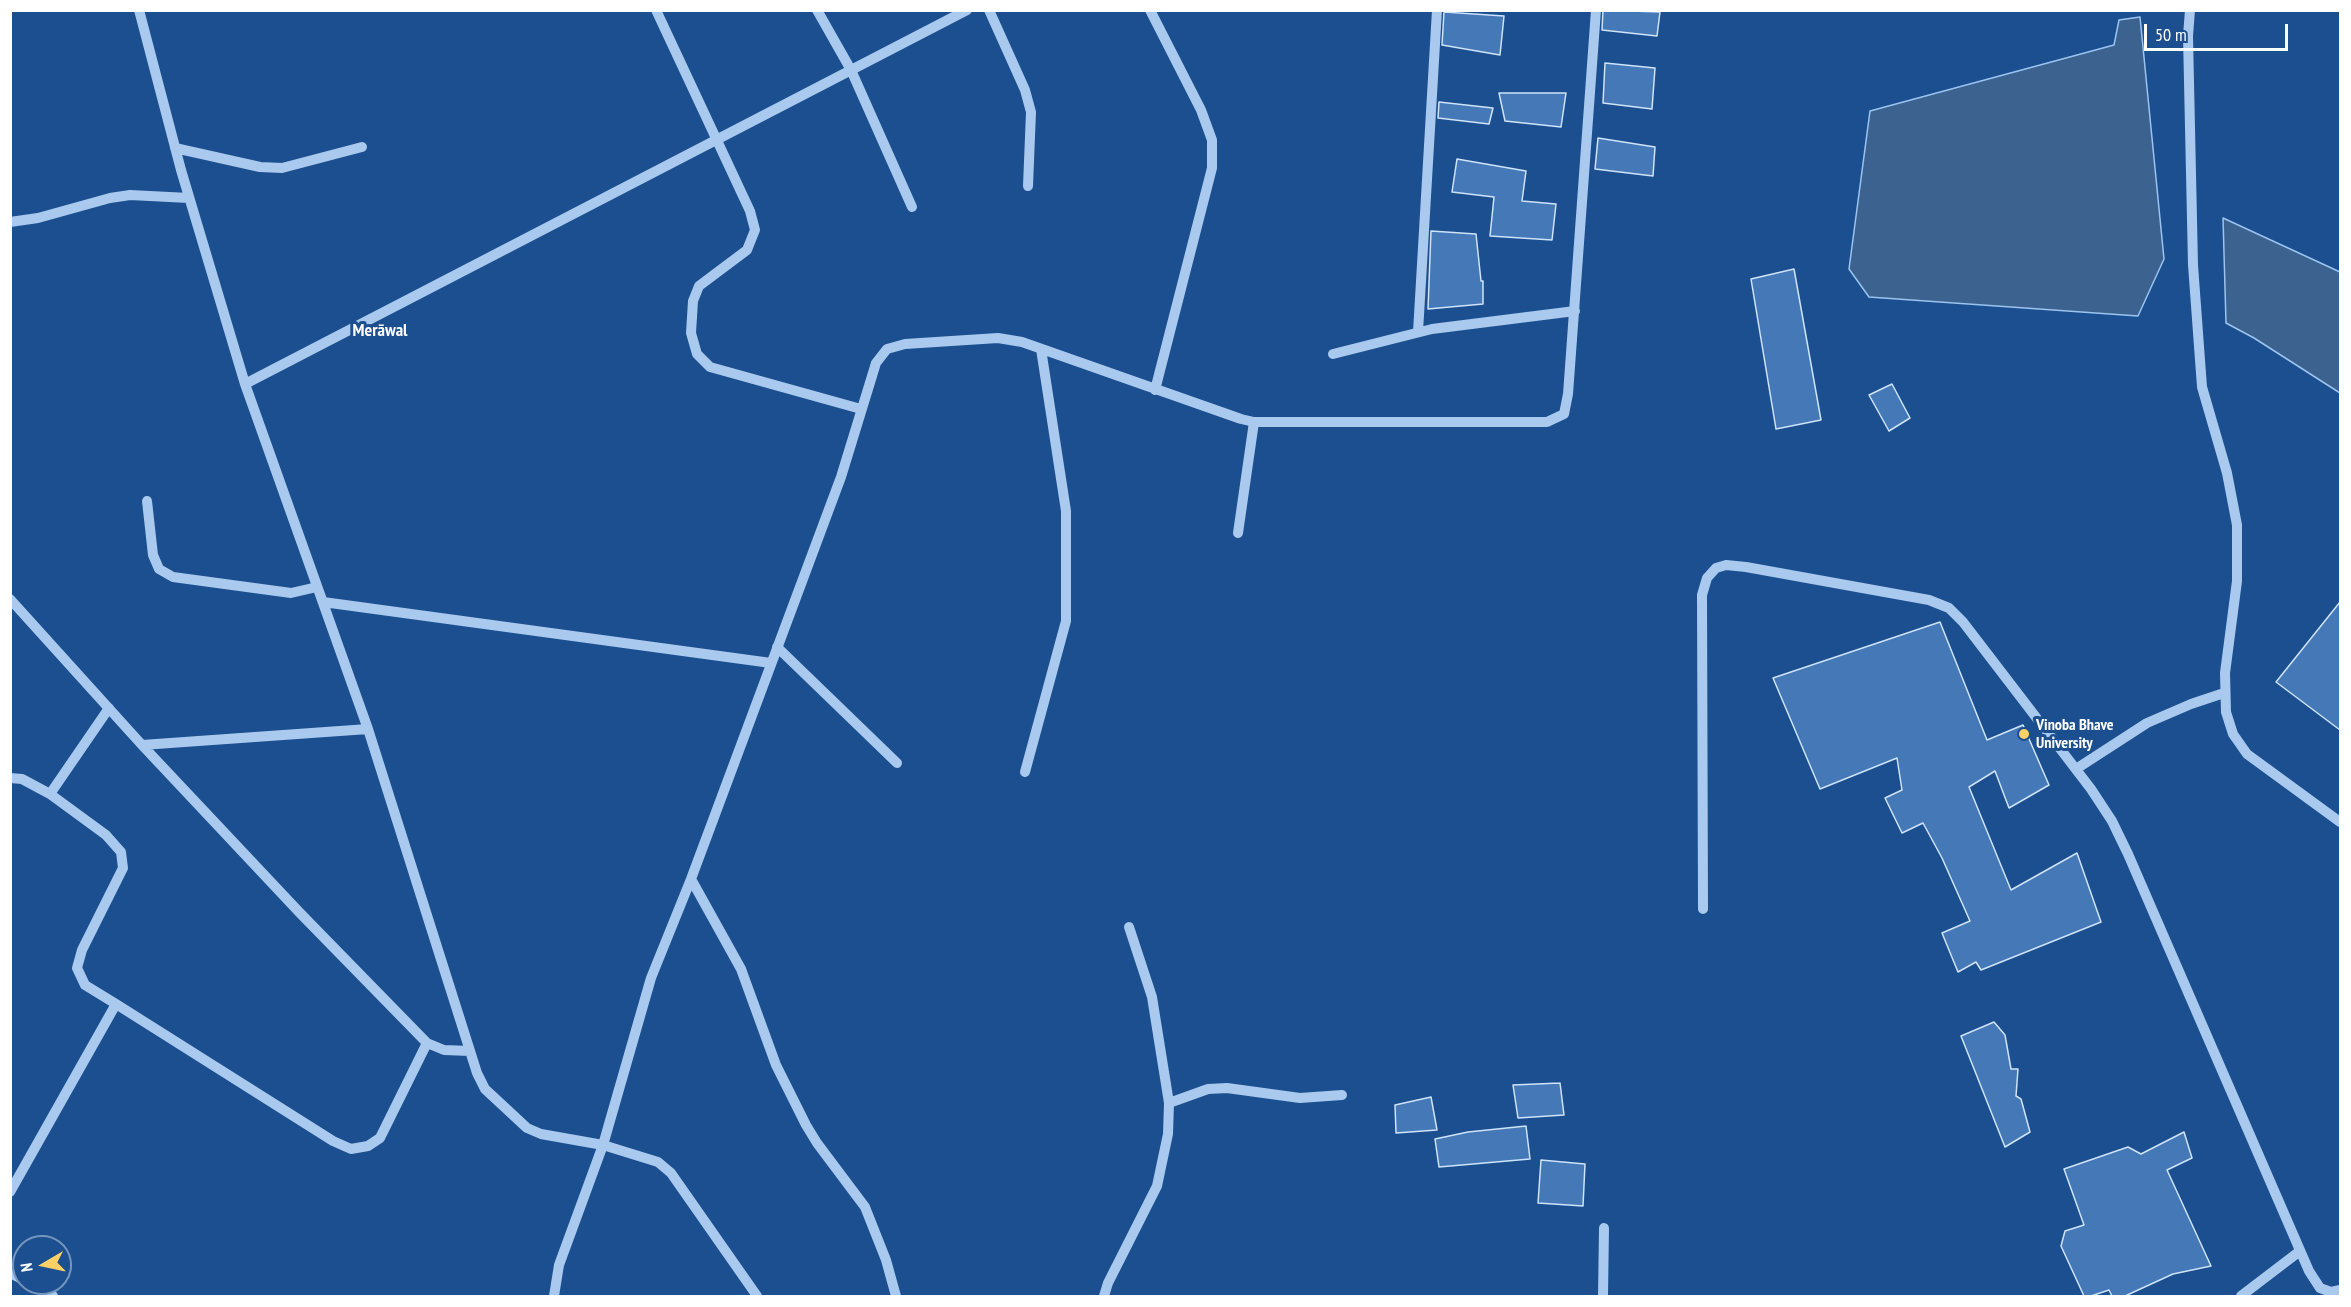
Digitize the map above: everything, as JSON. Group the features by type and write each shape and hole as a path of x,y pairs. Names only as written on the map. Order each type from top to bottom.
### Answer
{"street":[{"path":"139,10 189,198 245,384 368,729 477,1073 485,1089 527,1128 541,1134 603,1145 658,1162 671,1173 757,1296"},
{"path":"656,10 750,211 755,231 747,250 699,286 693,301 691,333 697,354 710,367 861,409"},
{"path":"817,10 851,70 912,207"},
{"path":"988,10 1025,90 1030,112 1028,186"},
{"path":"1150,10 1201,110 1212,140 1212,168 1155,390"},
{"path":"1418,332 1437,10"},
{"path":"554,1296 559,1265 603,1145 651,978 692,879 841,477 876,363 887,349 905,344 998,338 1022,342 1155,390 1254,422 1546,422 1564,414 1569,394 1596,10"},
{"path":"2190,10 2188,36 2193,265 2202,387 2227,473 2237,525 2237,581 2224,693 2226,712 2233,734 2247,754 2340,822"},
{"path":"245,384 965,11"},
{"path":"175,148 260,167 282,168 362,147"},
{"path":"10,222 38,218 110,198 130,195 189,198"},
{"path":"1333,354 1418,332 1477,322 1575,312"},
{"path":"1025,772 1066,621 1066,511 1041,349"},
{"path":"1238,533 1254,422"},
{"path":"147,501 153,555 159,569 173,577 291,593 317,587"},
{"path":"1703,909 1702,595 1707,579 1716,568 1726,565 1929,600 1949,608 1963,622 2076,769 2112,821 2309,1271 2320,1288 2331,1292 2340,1290"},
{"path":"10,599 142,745 300,913 427,1043 444,1050 470,1051"},
{"path":"323,602 771,663"},
{"path":"777,647 897,763"},
{"path":"2076,769 2147,723 2224,693"},
{"path":"50,794 109,708"},
{"path":"142,745 368,729"},
{"path":"10,778 22,779 50,794 106,835 122,852 123,868 82,950 77,968 85,985 333,1141 351,1149 368,1146 380,1138 427,1043"},
{"path":"692,879 741,969 776,1065 806,1125 865,1207 886,1260 896,1296"},
{"path":"1104,1296 1108,1283 1157,1186 1168,1134 1169,1103 1152,997 1130,927"},
{"path":"10,1192 116,1004"},
{"path":"1169,1103 1208,1089 1227,1088 1300,1098 1342,1095"},
{"path":"1603,1296 1604,1228"},
{"path":"2241,1296 2300,1251"}],"water":[{"path":"2140,17 2164,259 2138,316 1869,297 1849,269 1870,111 2114,45 2119,20"},
{"path":"2223,218 2340,272 2340,393 2254,338 2226,323"}],"building":[{"path":"1603,10 1660,12 1657,36 1602,30"},
{"path":"1444,12 1504,16 1500,55 1442,45"},
{"path":"1605,63 1655,68 1652,109 1603,103"},
{"path":"1499,93 1566,93 1561,127 1505,121"},
{"path":"1439,102 1493,108 1489,124 1438,118"},
{"path":"1598,138 1655,147 1653,176 1595,169"},
{"path":"1457,159 1526,171 1522,201 1556,204 1552,240 1490,236 1494,197 1452,192"},
{"path":"1431,231 1476,234 1481,281 1483,281 1483,304 1428,309"},
{"path":"1794,269 1821,420 1776,429 1751,279"},
{"path":"1892,384 1910,418 1889,431 1869,395"},
{"path":"2340,602 2340,730 2276,682"},
{"path":"1940,622 1987,740 2023,725 2049,785 2009,808 1995,771 1969,787 2011,890 2077,853 2101,922 1981,970 1976,962 1958,972 1942,933 1970,921 1942,858 1923,823 1902,833 1885,798 1902,790 1897,758 1820,789 1773,678"},
{"path":"1994,1022 2005,1035 2011,1069 2018,1069 2016,1096 2021,1099 2030,1132 2005,1147 1961,1036"},
{"path":"1560,1083 1564,1115 1518,1118 1513,1085"},
{"path":"1431,1097 1437,1130 1396,1133 1395,1105"},
{"path":"1526,1126 1530,1159 1439,1167 1435,1139 1468,1132"},
{"path":"2184,1132 2192,1158 2167,1170 2211,1266 2173,1274 2125,1296 2112,1296 2109,1290 2084,1296 2061,1246 2065,1231 2084,1225 2064,1169 2128,1147 2141,1154"},
{"path":"1541,1160 1585,1164 1583,1206 1538,1203"}],"place":[{"name":"Vinoba Bhave University","path":"2024,734"}],"district":[{"name":"Merāwal","path":"380,331"}]}
